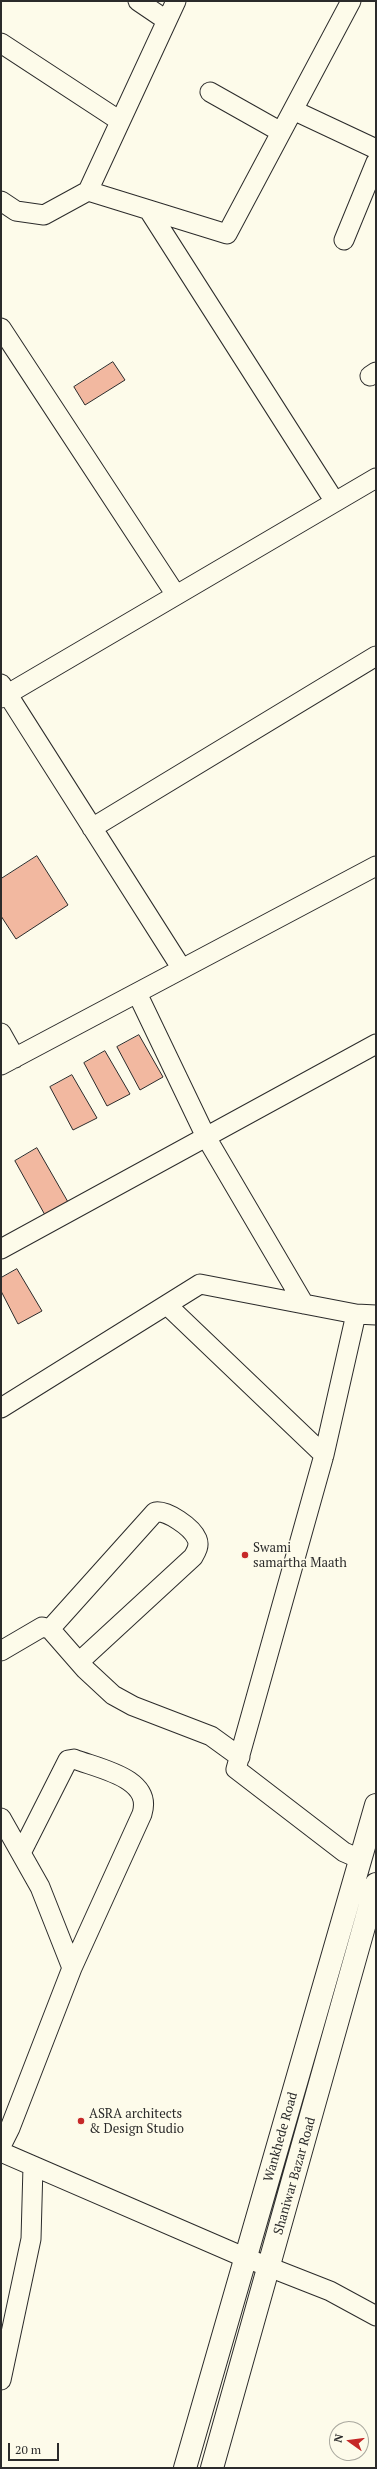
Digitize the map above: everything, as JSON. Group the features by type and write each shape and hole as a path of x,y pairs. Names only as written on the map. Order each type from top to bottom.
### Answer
{"main road":[{"name":"Wankhede Road","path":"185,2468 376,1805"},
{"name":"Shaniwar Bazar Road","path":"212,2468 376,1884"}],"street":[{"path":"138,1 166,20"},
{"path":"1,201 16,211 44,215 88,191 176,1"},
{"path":"88,191 150,212 227,234 351,1"},
{"path":"1,43 120,120"},
{"path":"210,92 281,132"},
{"path":"293,110 376,149"},
{"path":"344,240 376,162"},
{"path":"150,212 335,502"},
{"path":"1,328 176,595"},
{"path":"182,969 3,692 176,595 376,478"},
{"path":"92,828 376,656"},
{"path":"1,1032 8,1062 376,866"},
{"path":"137,993 206,1137 304,1304"},
{"path":"1,1249 376,1044"},
{"path":"1,1408 200,1284 356,1314 376,1315"},
{"path":"167,1305 324,1455"},
{"path":"356,1314 324,1455 236,1769 344,1852 360,1859"},
{"path":"46,1628 150,1505"},
{"path":"1,1651 46,1628 154,1512 162,1511 171,1514 198,1540 198,1547 193,1557 79,1662"},
{"path":"46,1628 113,1695 133,1706 211,1736 240,1757"},
{"path":"1,2146 10,2128 72,1968 142,1814 144,1795 135,1783 74,1759 68,1760 21,1853"},
{"path":"1,1818 40,1887 72,1968"},
{"path":"1,2152 269,2268 330,2291 376,2316"},
{"path":"1,2380 31,2239 33,2166"}],"building":[{"path":"113,362 125,380 85,405 74,387"},
{"path":"37,856 68,905 16,939 1,916 1,879"},
{"path":"139,1035 163,1077 140,1090 117,1047"},
{"path":"105,1051 130,1094 107,1106 84,1063"},
{"path":"72,1075 97,1118 73,1130 50,1087"},
{"path":"37,1148 68,1202 45,1215 15,1161"},
{"path":"17,1269 42,1311 18,1324 1,1291 1,1278"}],"place":[{"name":"Swami samartha Maath","path":"245,1555"},
{"name":"ASRA architects & Design Studio","path":"81,2121"}]}
